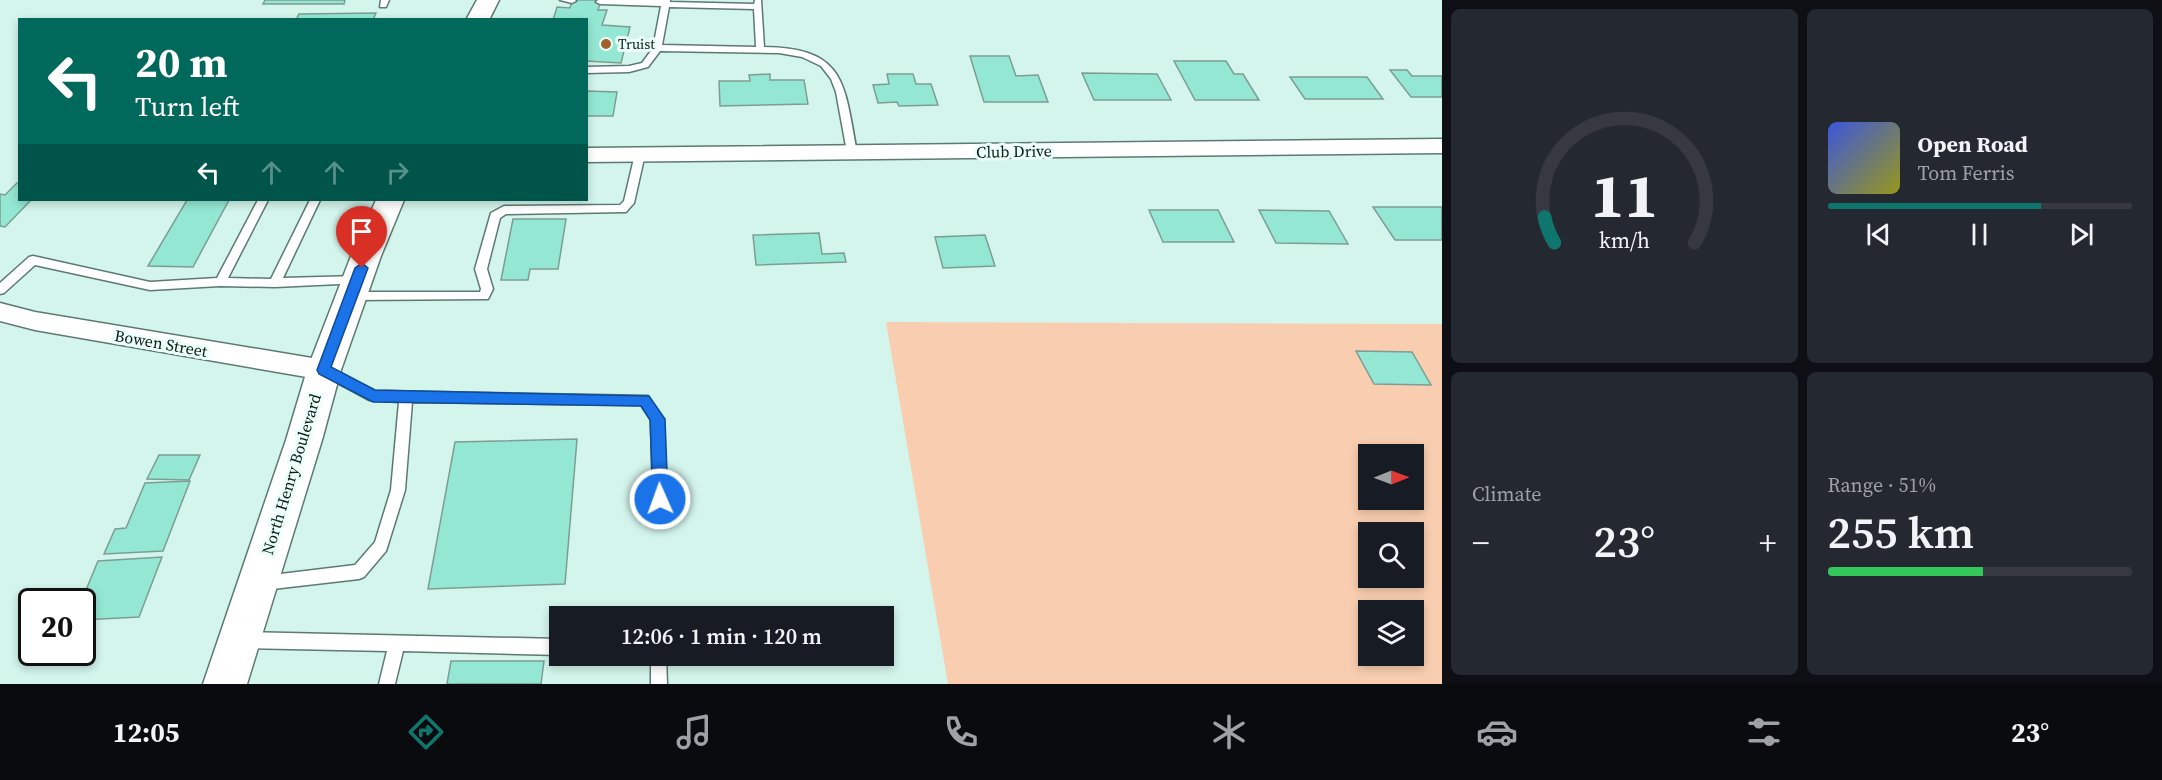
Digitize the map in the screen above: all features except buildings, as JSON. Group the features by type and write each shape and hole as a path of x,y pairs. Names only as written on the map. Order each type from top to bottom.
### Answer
{"highway":[{"path":"478,18 488,0"},
{"name":"North Henry Boulevard","path":"225,684 304,440 324,370 390,201"}],"street":[{"name":"Club Drive","path":"588,155 1442,146"},
{"name":"Bowen Street","path":"0,312 35,321 324,370"}],"lane":[{"path":"564,0 572,1"},
{"path":"600,2 758,4 760,49"},
{"path":"588,70 629,69 645,65 657,48 665,2"},
{"path":"657,48 779,50 805,55 824,64 836,78 841,92 852,152"},
{"path":"0,290 33,260 150,286 219,282 275,283 484,296 488,289 481,269 495,216 504,210 622,208 629,203 640,154"},
{"path":"219,282 256,223 263,201"},
{"path":"275,283 299,222 314,201"},
{"path":"324,370 373,396 644,400 657,419 660,499"},
{"path":"257,584 359,572 381,546 398,490 406,396"},
{"path":"239,640 549,647"},
{"path":"387,684 396,643"},
{"path":"659,666 659,684"}],"shaded area":[{"path":"886,322 1442,324 1442,684 948,684"}],"place":[{"name":"Truist","path":"606,44"}],"route":[{"path":"362,268 324,370 373,396 644,400 657,419 660,499"}]}
